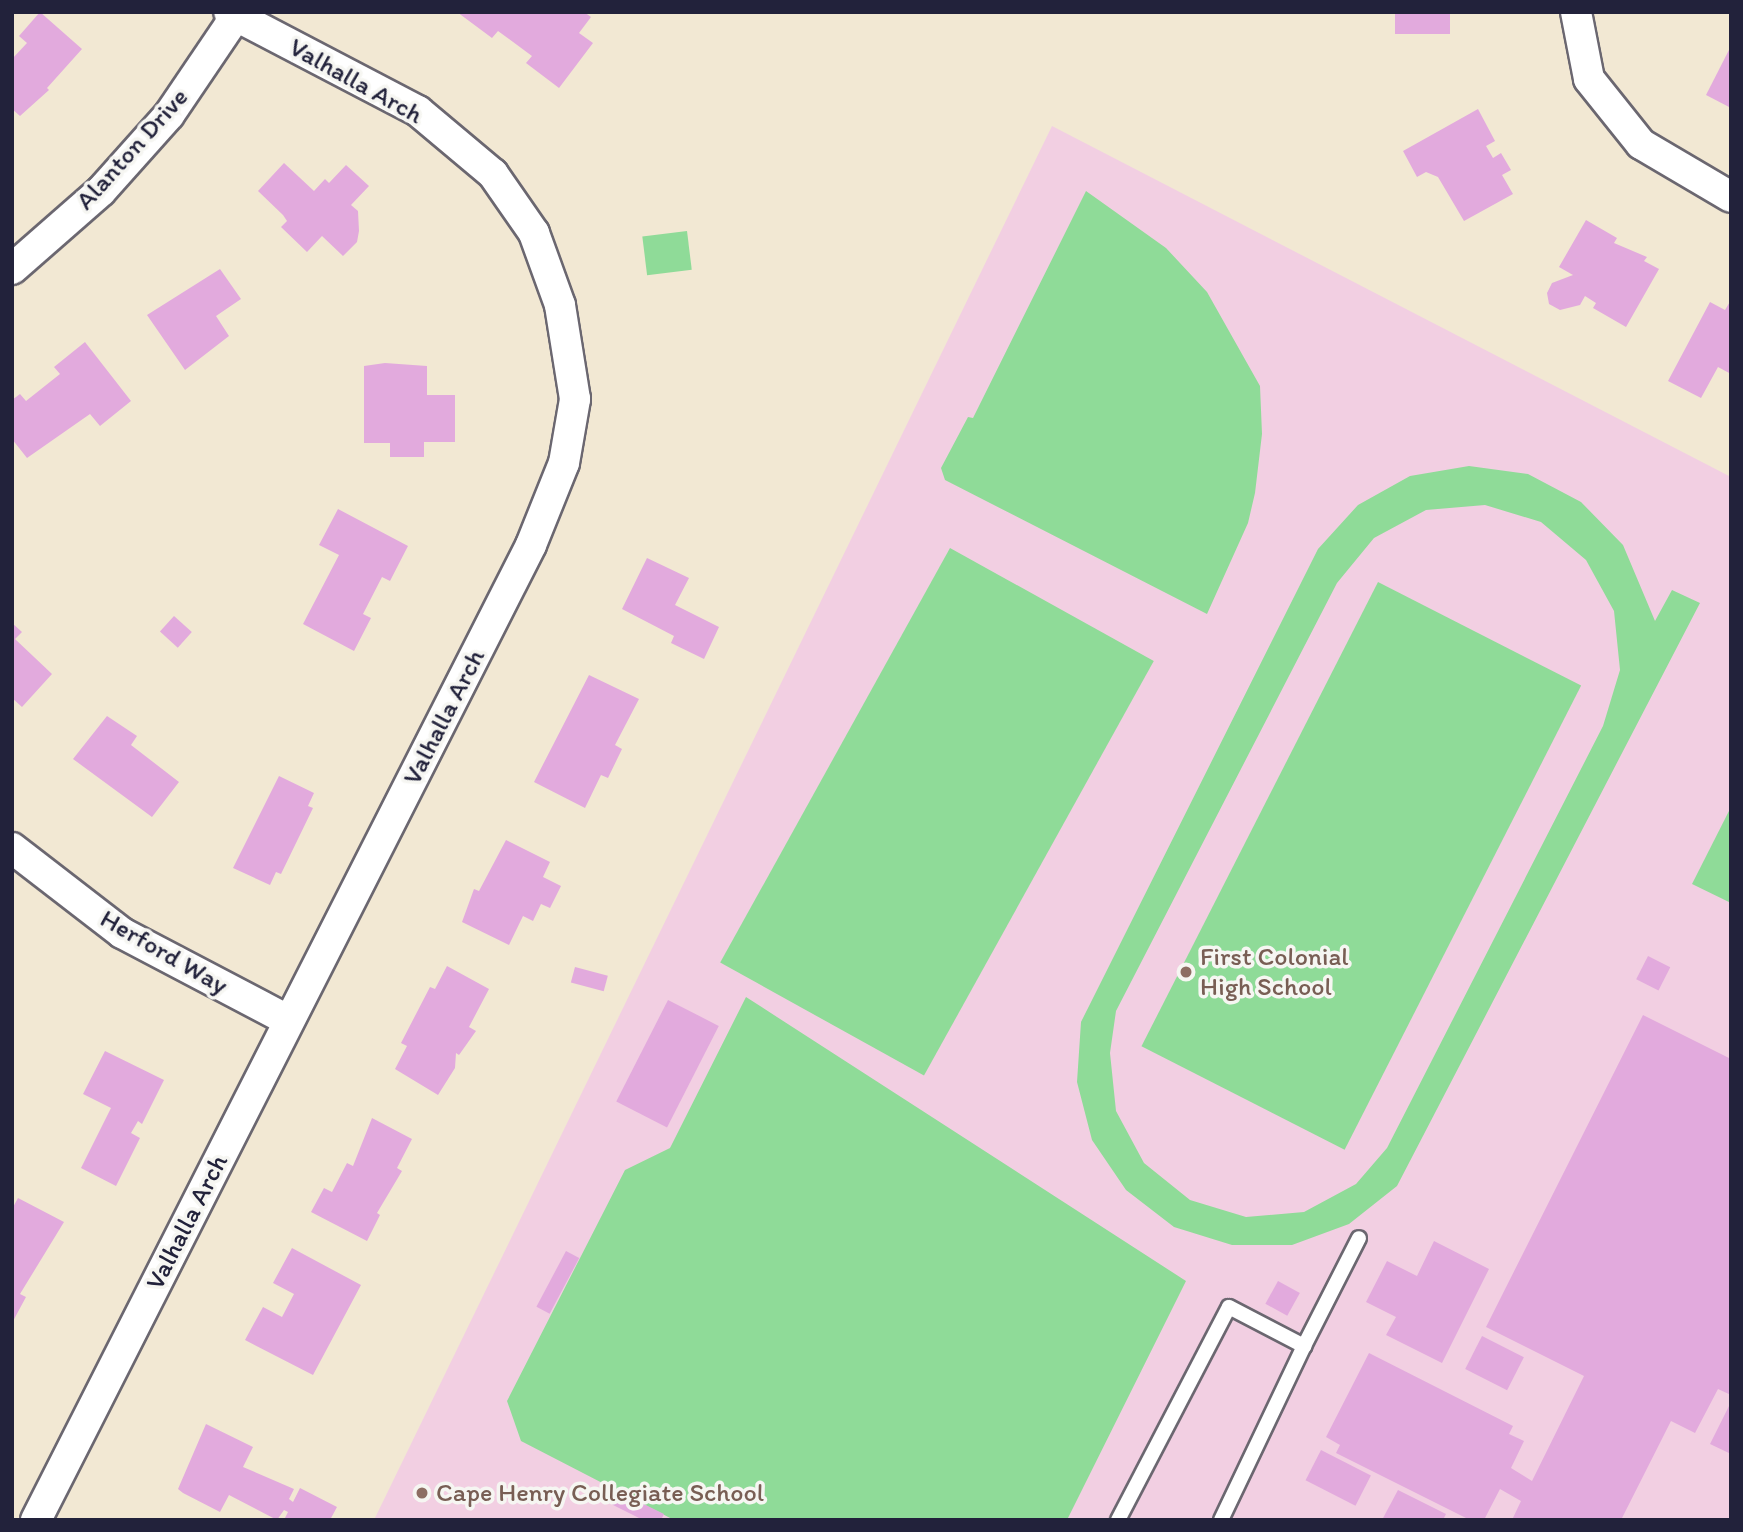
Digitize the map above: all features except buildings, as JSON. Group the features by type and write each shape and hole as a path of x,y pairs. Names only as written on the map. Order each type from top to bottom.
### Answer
{"street":[{"path":"1576,12 1589,79 1640,144 1731,197"},
{"name":"Alanton Drive","path":"12,269 102,191 169,115 233,14"},
{"name":"Valhalla Arch","path":"36,1520 531,544 564,463 575,399 560,305 534,233 493,174 418,111 233,14"},
{"name":"Herford Way","path":"12,848 122,933 289,1020"}],"lane":[{"path":"1221,1520 1359,1238"},
{"path":"1118,1520 1229,1307 1304,1346"}],"shaded area":[{"name":"First Colonial High School","path":"1052,126 1731,477 1731,1520 374,1520"}],"green space":[{"path":"1086,191 1166,248 1207,292 1260,386 1262,434 1255,493 1248,523 1207,614 945,480 941,468 968,417 973,418"},
{"path":"687,231 692,270 647,275 642,236"},
{"path":"1469,466 1528,474 1581,502 1623,545 1655,621 1672,590 1700,603 1397,1186 1349,1224 1292,1245 1232,1245 1174,1227 1126,1190 1092,1140 1077,1082 1081,1022 1318,549 1358,505 1410,476","holes":["1485,505 1541,522 1586,560 1614,611 1620,670 1603,726 1387,1148 1356,1184 1304,1212 1246,1217 1190,1200 1144,1163 1116,1111 1110,1053 1116,1011 1337,583 1374,538 1426,510"]},
{"path":"950,548 1154,661 924,1076 720,963"},
{"path":"1378,582 1581,686 1345,1150 1141,1046"},
{"path":"1731,807 1731,903 1692,884"},
{"path":"746,997 1186,1281 1067,1520 674,1520 521,1441 507,1401 625,1170 670,1148"}],"place":[{"name":"First Colonial High School","path":"1186,972"},
{"name":"Cape Henry Collegiate School","path":"422,1493"}]}
